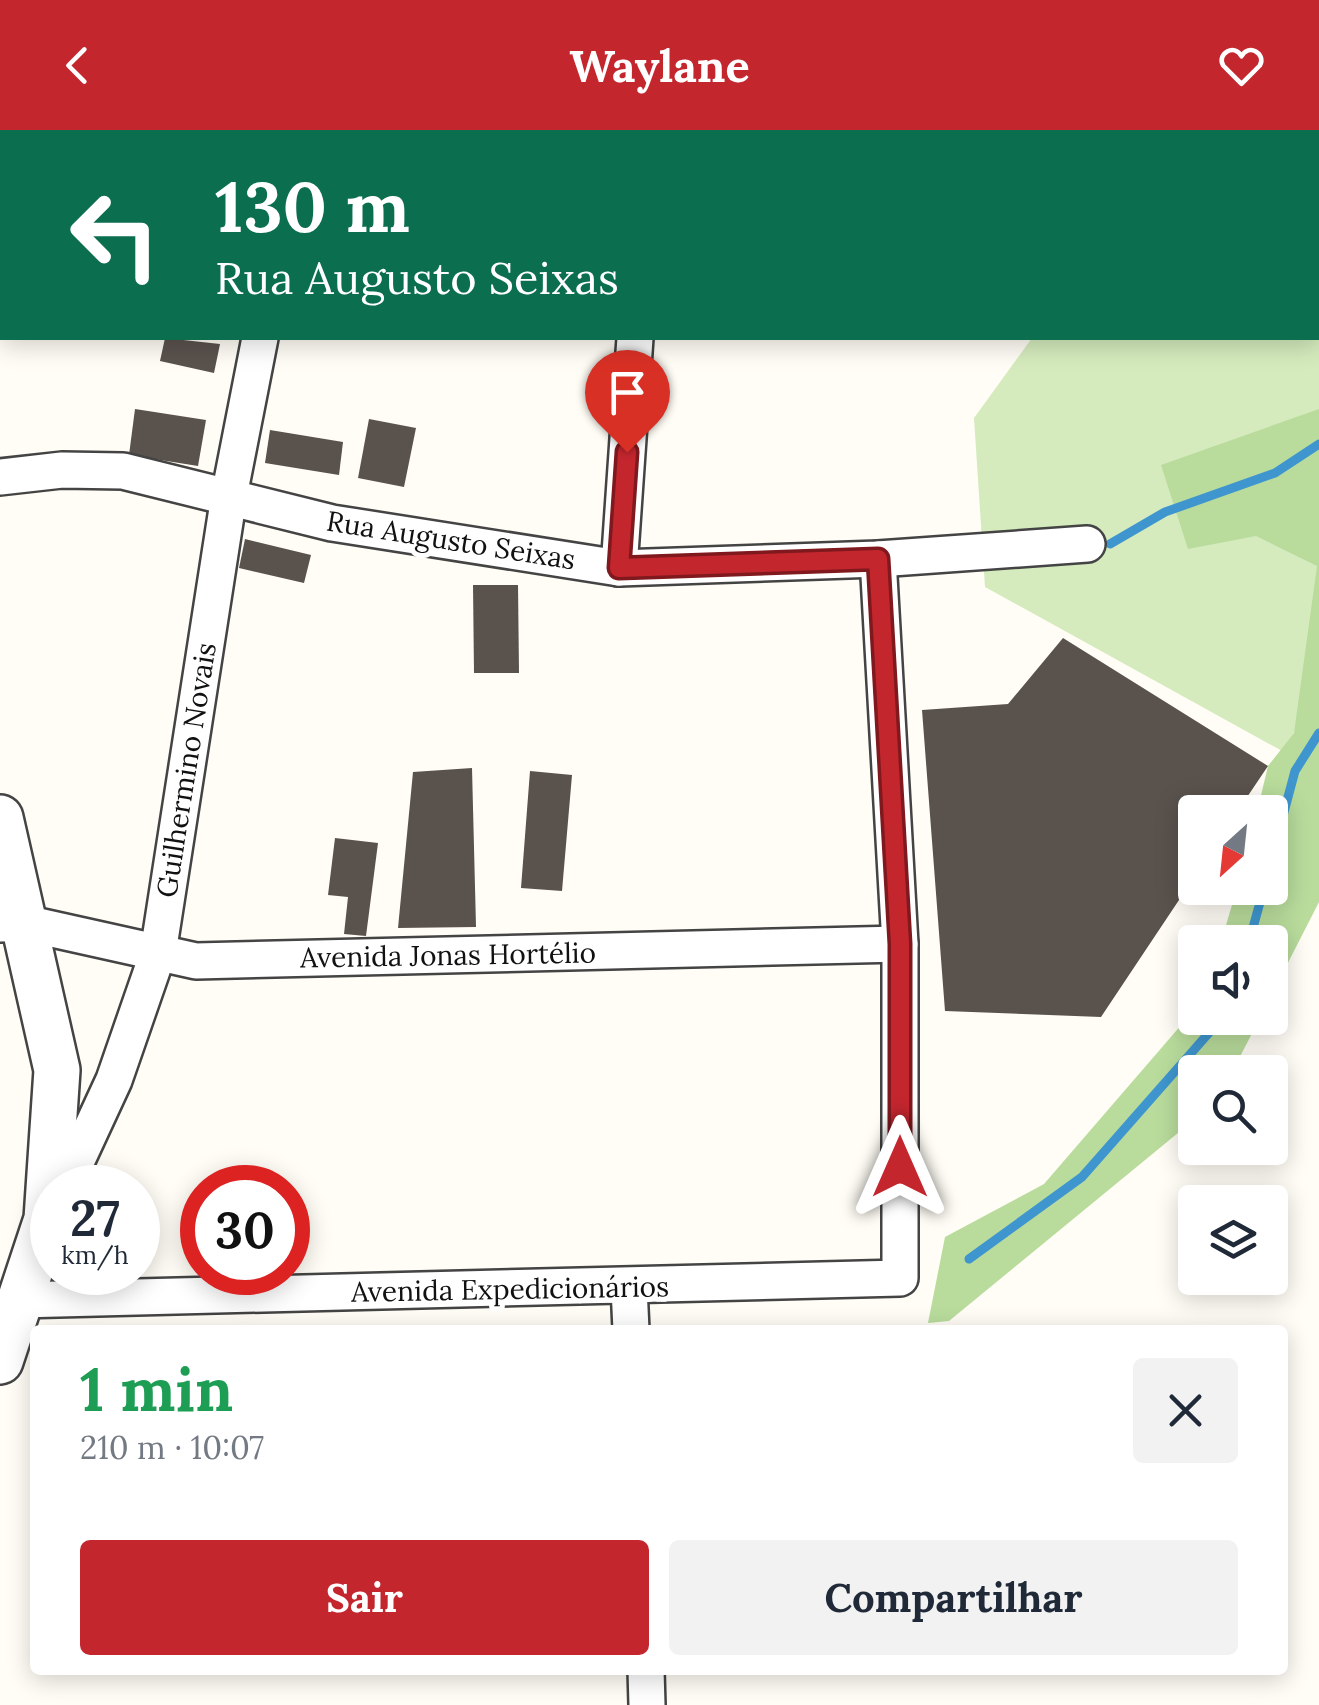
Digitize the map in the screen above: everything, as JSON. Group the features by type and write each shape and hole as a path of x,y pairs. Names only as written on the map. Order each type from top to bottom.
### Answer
{"street":[{"name":"Guilhermino Novais","path":"74,1165 107,1097 158,953 229,496 260,340"},
{"path":"619,568 635,340"},
{"name":"Rua Augusto Seixas","path":"0,477 62,470 123,472 332,523 619,568 878,559 1087,544"},
{"path":"878,559 900,944"},
{"path":"0,818 12,924 57,1070 56,1165"},
{"name":"Avenida Jonas Hortélio","path":"12,924 196,961 900,944"},
{"name":"Avenida Expedicionários","path":"9,1300 900,1278 900,944"},
{"name":"Guilhermino Novais","path":"0,1361 9,1300 30,1257"},
{"path":"629,1286 631,1325"},
{"path":"646,1675 647,1705"}],"green space":[{"path":"1031,340 1319,340 1319,683 1284,752 985,587 974,418"},
{"path":"1319,409 1319,902 1288,963 1288,925 1226,925 1232,905 1288,905 1288,795 1261,795 1268,766 1294,733 1317,566 1256,536 1188,549 1161,465"},
{"path":"1178,1029 1178,1035 1251,1035 1241,1055 1178,1055 1178,1133 949,1321 928,1323 945,1237 1044,1184"}],"building":[{"path":"165,340 220,344 214,373 160,361"},
{"path":"135,409 206,420 198,466 129,455"},
{"path":"369,419 416,428 404,487 358,478"},
{"path":"270,430 343,442 339,475 265,463"},
{"path":"245,539 311,555 304,583 239,568"},
{"path":"473,585 518,585 519,673 474,673"},
{"path":"1063,638 1268,766 1248,795 1178,795 1178,902 1101,1017 945,1011 922,710 1008,704"},
{"path":"472,768 476,927 398,928 413,772"},
{"path":"530,771 572,775 562,891 521,888"},
{"path":"335,838 378,843 366,936 344,934 348,897 328,895"}],"waterway":[{"path":"1110,544 1165,512 1275,473 1319,444"},
{"path":"1288,797 1295,771 1319,733"},
{"path":"1254,925 1259,905"},
{"path":"969,1259 1082,1177 1207,1035"}],"route":[{"path":"627,452 619,568 878,559 900,944 900,1167"}]}
